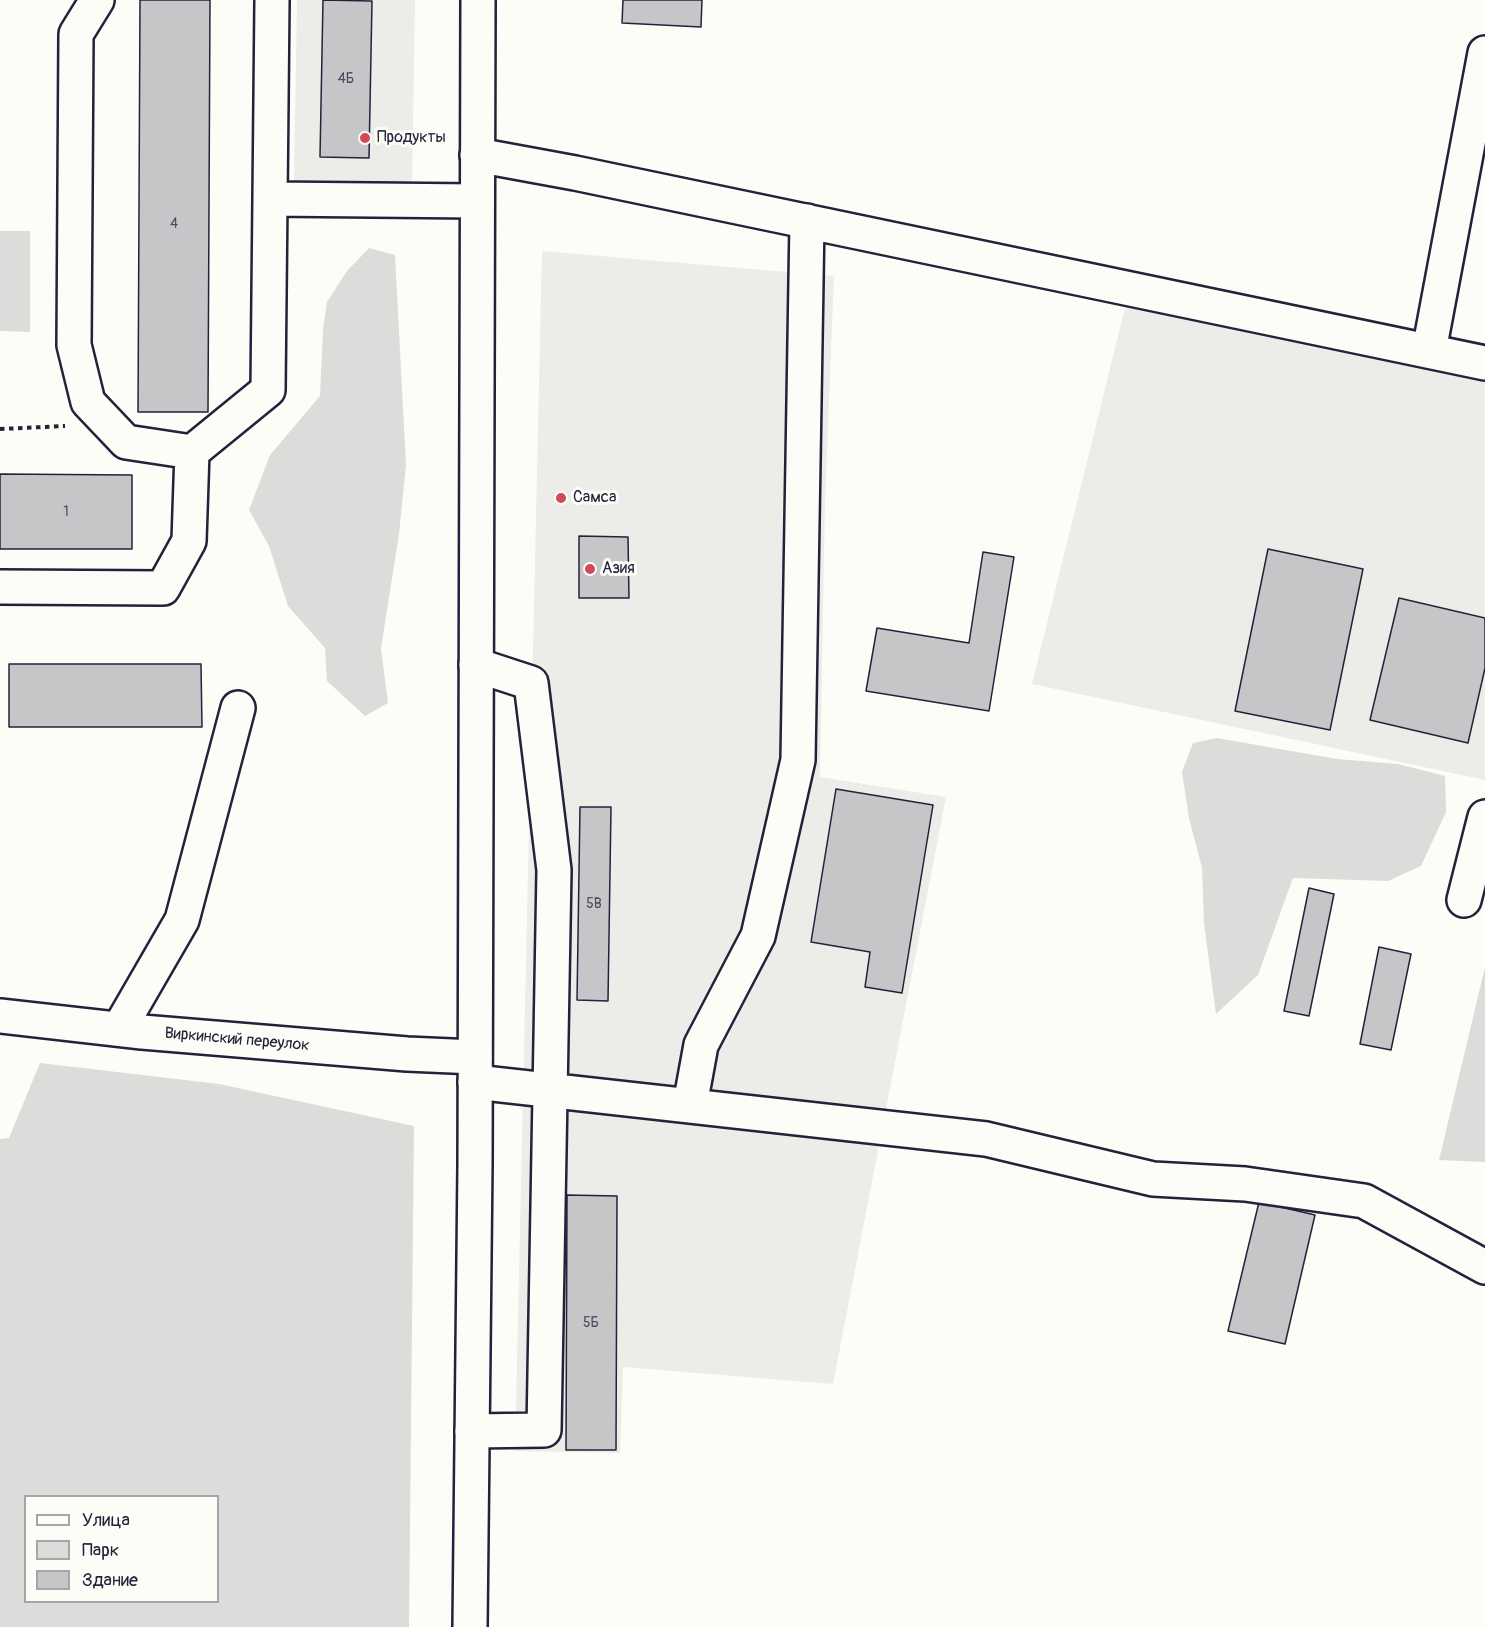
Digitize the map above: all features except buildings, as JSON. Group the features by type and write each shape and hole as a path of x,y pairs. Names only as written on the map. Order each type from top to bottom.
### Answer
{"street":[{"path":"97,0 76,34 74,345 88,402 126,442 192,452 268,390 272,0"},
{"path":"470,1627 475,1070 478,0"},
{"path":"1428,351 1485,53"},
{"path":"477,155 807,221 1485,363"},
{"path":"270,199 477,201"},
{"path":"690,1105 701,1045 758,936 798,760 807,221"},
{"path":"0,587 163,588 189,542 192,452"},
{"path":"472,1431 544,1430 552,1089 554,870 531,683 476,665"},
{"path":"119,1029 182,920 238,708"},
{"path":"1464,900 1485,817"},
{"name":"Виркинский переулок","path":"0,1016 119,1029 395,1053 552,1089 986,1139 1153,1179 1245,1184 1364,1201 1485,1267"}],"path":[{"path":"0,429 60,427 101,416"}],"shaded area":[{"path":"297,0 415,0 412,187 294,180"},
{"path":"542,251 834,276 825,501 820,777 946,797 833,1384 623,1367 620,1453 515,1451"},
{"path":"1126,304 1485,380 1485,780 1032,684"}],"green space":[{"path":"0,231 30,231 30,332 0,331"},
{"path":"369,248 395,255 406,465 399,534 381,648 388,703 365,716 327,681 325,648 288,606 269,546 249,510 270,455 320,396 323,329 327,302 347,271"},
{"path":"1217,738 1337,759 1398,764 1445,776 1446,812 1421,866 1388,881 1293,878 1258,975 1216,1014 1204,923 1202,868 1189,818 1182,772 1193,743"},
{"path":"1485,967 1485,1162 1439,1160"},
{"path":"40,1063 219,1084 414,1126 409,1627 0,1627 0,1139 9,1138"}],"place":[{"name":"Продукты","path":"365,138"},
{"name":"Самса","path":"561,498"},
{"name":"Азия","path":"590,569"}]}
